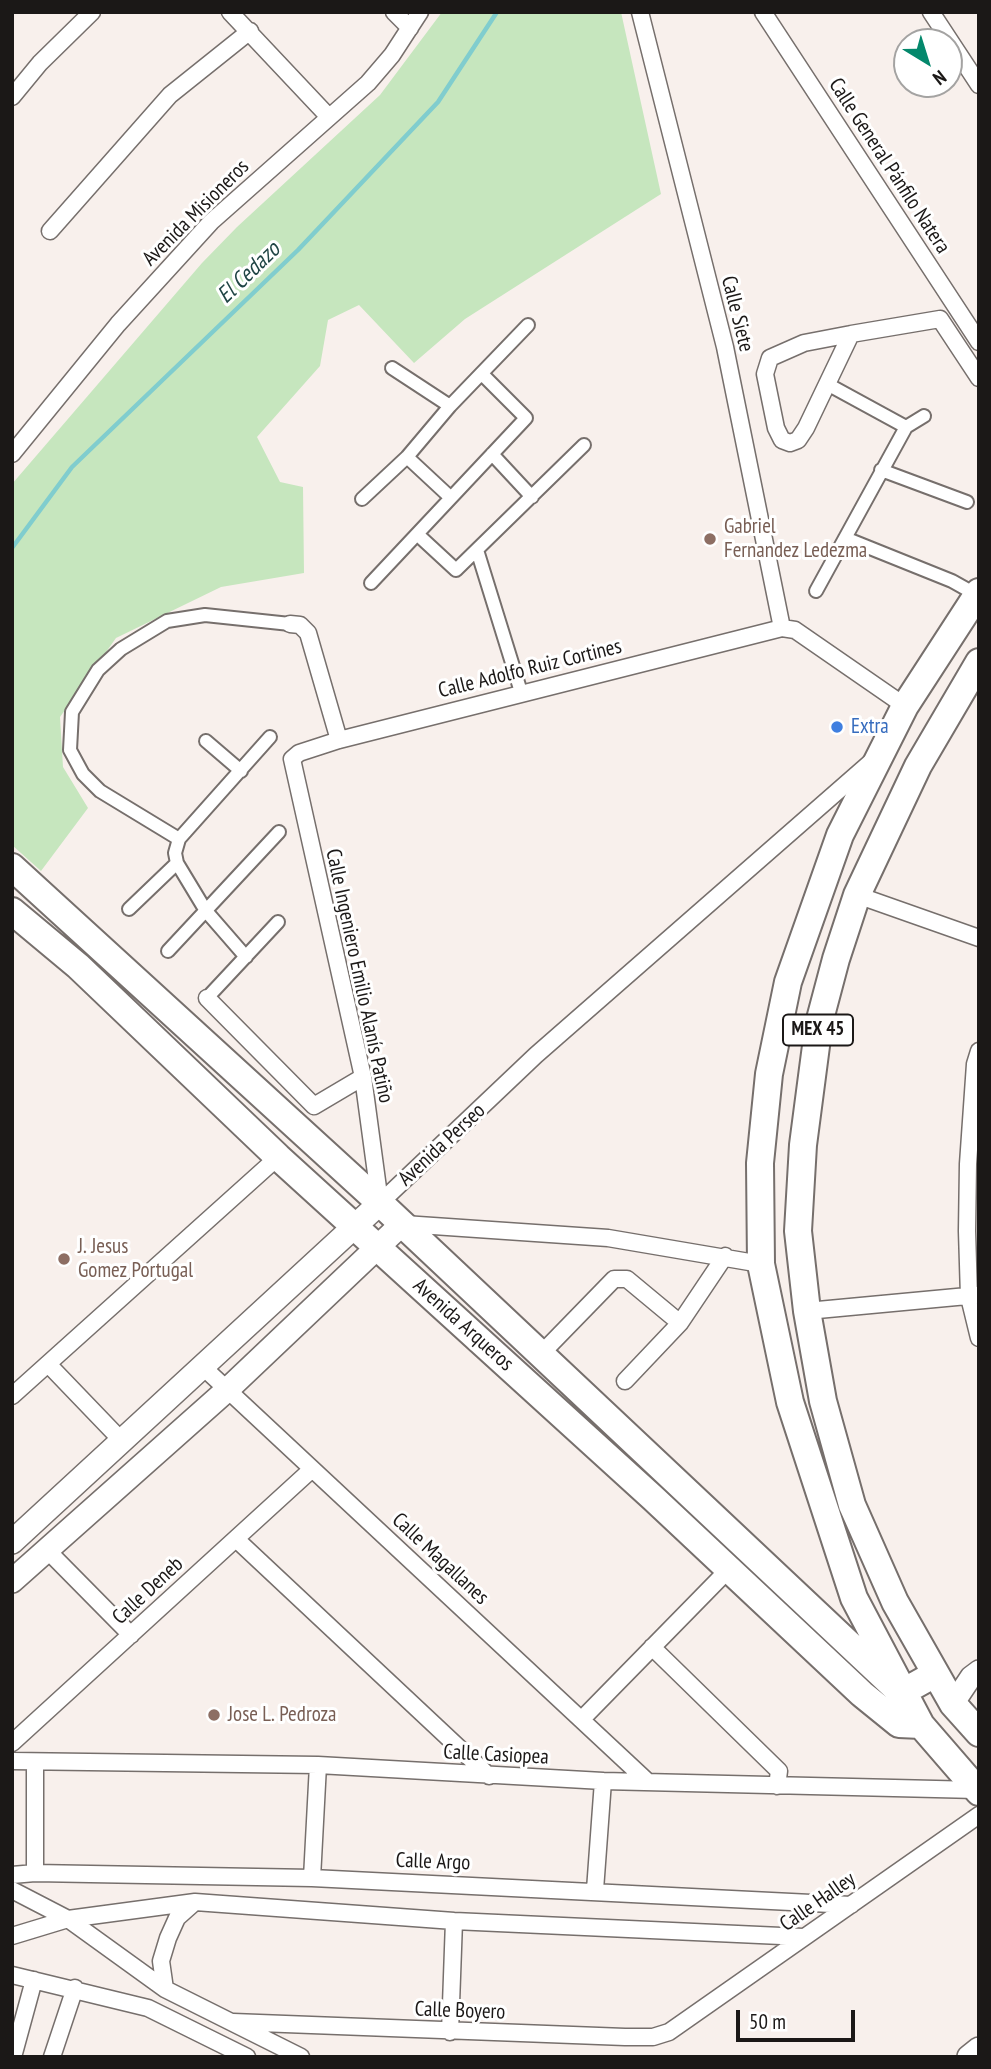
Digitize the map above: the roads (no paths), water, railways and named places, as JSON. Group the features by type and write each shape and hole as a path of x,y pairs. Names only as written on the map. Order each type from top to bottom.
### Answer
{"main road":[{"name":"MEX 45","path":"978,594 905,706 840,835 788,982 769,1074 760,1163 761,1264 790,1402 855,1598 901,1693 920,1725 978,1799"},
{"name":"MEX 45","path":"979,662 918,766 857,895 819,1023 803,1145 798,1231 807,1311 823,1401 852,1505 895,1602 935,1674 953,1704 979,1733"},
{"name":"Avenida Arqueros","path":"12,867 380,1203 901,1693"},
{"name":"Avenida Arqueros","path":"12,911 78,966 278,1157 887,1716 900,1724 920,1725"},
{"name":"Avenida Perseo","path":"12,1542 380,1203"},
{"path":"12,1581 227,1390 402,1224"},
{"path":"901,1693 935,1674"},
{"path":"920,1725 953,1704"},
{"path":"969,2057 979,2049"}],"street":[{"path":"12,97 49,54 92,12"},
{"path":"230,12 328,116"},
{"path":"394,12 410,28"},
{"name":"Avenida Misioneros","path":"14,448 118,324 211,222 368,83 420,12"},
{"name":"Calle Siete","path":"640,12 725,347 782,628"},
{"name":"Calle General Pánfilo Natera","path":"763,12 979,342"},
{"path":"931,12 979,85"},
{"path":"50,231 135,131 170,95 250,31"},
{"path":"851,334 828,385 798,440 790,443 782,440 776,428 765,374 770,358 804,343 851,334 940,319 979,378"},
{"path":"362,499 407,457 450,406 483,376 528,325"},
{"path":"391,368 450,406"},
{"path":"371,583 526,418 483,376"},
{"path":"828,385 906,427"},
{"path":"816,591 906,427 924,416"},
{"path":"417,534 456,570 584,445"},
{"path":"492,454 532,497"},
{"path":"407,457 450,497"},
{"path":"881,470 967,502"},
{"path":"845,538 978,594"},
{"path":"477,550 520,692"},
{"path":"179,839 100,791 83,774 70,750 72,712 98,670 121,649 167,621 205,615 300,625 308,633 339,740"},
{"path":"782,628 794,630 905,706"},
{"name":"Calle Adolfo Ruiz Cortines","path":"292,759 299,753 339,740 520,692 782,628"},
{"path":"246,957 206,911 177,863 175,853 179,839 270,737"},
{"path":"205,741 241,771"},
{"name":"Avenida Perseo","path":"380,1203 536,1055 878,756"},
{"name":"Calle Ingeniero Emilio Alanís Patiño","path":"292,759 363,1077 380,1203"},
{"path":"168,951 279,832"},
{"path":"129,908 177,863"},
{"path":"857,895 979,938"},
{"path":"278,922 207,998 314,1106 363,1077"},
{"path":"979,1051 975,1064 968,1164 974,1296 979,1338"},
{"path":"12,1396 278,1157"},
{"path":"402,1224 608,1238 761,1264"},
{"path":"625,1381 680,1323 724,1256"},
{"path":"541,1354 614,1279 626,1279 680,1323"},
{"path":"807,1311 974,1296"},
{"path":"48,1364 122,1441"},
{"name":"Calle Magallanes","path":"203,1367 648,1782"},
{"name":"Calle Deneb","path":"12,1743 311,1470"},
{"path":"236,1539 489,1776"},
{"path":"48,1551 131,1635"},
{"path":"582,1719 729,1570"},
{"path":"652,1647 779,1771 777,1786"},
{"path":"935,1674 975,1674"},
{"path":"953,1704 975,1674"},
{"name":"Calle Casiopea","path":"12,1761 318,1765 604,1782 777,1786 978,1799"},
{"path":"35,1762 36,1873"},
{"path":"312,1878 318,1765"},
{"path":"594,1890 604,1782"},
{"name":"Calle Halley","path":"682,2024 851,1905 978,1799"},
{"name":"Calle Argo","path":"12,1875 36,1873 312,1878 594,1890 851,1905"},
{"path":"12,1890 68,1919 165,1989 301,2057"},
{"path":"165,1989 162,1961 168,1938 177,1918 195,1902"},
{"path":"12,1936 68,1919 195,1902 454,1921 803,1937"},
{"path":"450,2032 454,1921"},
{"path":"12,1975 75,1988 148,2008 247,2057"},
{"path":"13,2057 34,1979"},
{"path":"52,2057 75,1988"},
{"name":"Calle Boyero","path":"233,2022 450,2032 653,2036 670,2032 682,2024"}],"waterway":[{"name":"El Cedazo","path":"12,548 72,467 298,250 438,102 497,12"}],"place":[{"name":"Gabriel Fernandez Ledezma","path":"710,539"},
{"name":"Extra","path":"837,727"},
{"name":"J. Jesus Gomez Portugal","path":"64,1259"},
{"name":"Jose L. Pedroza","path":"214,1715"}]}
